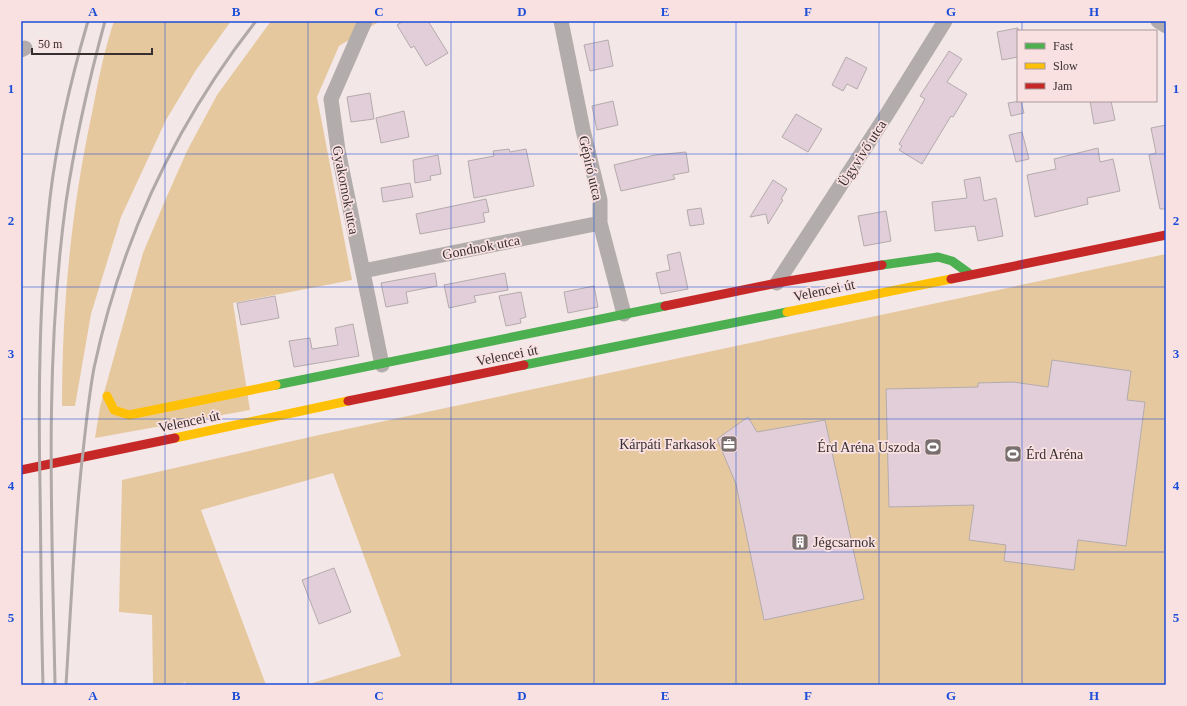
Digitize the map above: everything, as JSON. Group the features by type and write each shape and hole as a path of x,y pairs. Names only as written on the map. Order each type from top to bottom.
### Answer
{"main road":[{"name":"Velencei út","path":"21,470 382,394 576,356 1166,235"},
{"name":"Velencei út","path":"107,396 109,404 113,410 120,414 129,415 382,365 624,314 777,284 931,257 944,256 970,274"}],"street":[{"name":"Gyakornok utca","path":"365,21 331,98 336,136 382,365"},
{"name":"Gépíró utca","path":"561,21 583,130 600,200 600,223 624,314"},
{"name":"Ügyvivő utca","path":"777,284 945,21"},
{"path":"1158,21 1166,26"},
{"name":"Gondnok utca","path":"363,271 600,223"}],"shaded area":[{"path":"114,21 231,21 196,70 166,120 121,217 91,314 75,406 62,406 62,369 66,295 73,222 78,186 104,55"},
{"path":"271,21 380,21 339,46 317,97 352,280 233,303 250,410 95,438 100,407 143,253 164,203 187,151 217,95"},
{"path":"1166,254 1166,685 306,685 401,656 333,473 201,510 266,685 187,685 185,682 178,685 153,685 152,615 119,612 122,480 319,435"}],"building":[{"path":"404,21 428,21 448,53 426,66 414,46 411,48 397,25"},
{"path":"1018,28 1017,57 1002,60 997,32"},
{"path":"608,40 613,66 590,71 584,45"},
{"path":"949,51 962,59 947,82 967,94 953,117 951,116 922,164 899,150 902,146 899,144 925,99 920,96"},
{"path":"846,57 867,68 857,89 847,84 843,91 832,85"},
{"path":"370,93 374,119 351,122 347,97"},
{"path":"613,101 618,125 597,130 592,106"},
{"path":"1021,102 1024,113 1011,116 1008,103"},
{"path":"1090,102 1111,102 1115,120 1094,124"},
{"path":"404,111 409,137 381,143 376,118"},
{"path":"796,114 822,129 808,152 782,137"},
{"path":"1166,125 1166,209 1160,209 1149,155 1156,153 1151,128"},
{"path":"1022,132 1029,159 1016,162 1009,135"},
{"path":"1098,148 1100,162 1113,159 1120,191 1087,198 1088,204 1035,217 1027,175 1056,169 1054,159"},
{"path":"509,149 510,152 526,149 534,186 474,198 468,161 494,156 493,151"},
{"path":"686,152 689,172 673,175 675,179 621,191 614,165 655,155"},
{"path":"438,155 441,174 430,176 431,180 415,183 413,160"},
{"path":"980,177 984,201 996,198 1003,236 978,241 975,226 935,231 932,202 967,198 964,180"},
{"path":"773,180 787,189 781,199 783,200 768,224 766,214 750,217"},
{"path":"410,183 413,197 383,202 381,188"},
{"path":"486,199 489,212 483,213 485,222 420,234 416,214"},
{"path":"701,208 704,224 690,226 687,210"},
{"path":"886,211 891,241 864,246 858,216"},
{"path":"680,252 688,289 661,294 656,273 670,270 667,255"},
{"path":"435,273 437,286 406,292 408,303 386,307 381,283"},
{"path":"505,273 508,290 474,296 476,302 449,308 444,285"},
{"path":"594,286 598,307 568,313 564,292"},
{"path":"521,292 526,317 520,319 521,323 506,326 499,296"},
{"path":"275,296 279,318 241,325 237,303"},
{"path":"353,324 359,356 294,367 289,341 310,338 312,349 338,345 335,328"},
{"name":"Érd Aréna","path":"1052,360 1131,371 1127,400 1145,402 1126,546 1078,540 1074,570 1004,561 1006,545 969,540 974,505 889,507 886,389 978,387 978,383 1013,382 1048,387"},
{"name":"Jégcsarnok","path":"748,417 757,432 825,420 864,599 764,620 736,484 717,439"},
{"path":"334,568 351,612 319,624 302,580"}],"railway":[{"path":"43,685 39,414 41,306 46,234 56,153 70,87 88,21"},
{"path":"55,685 51,443 52,383 59,262 66,202 78,133 105,21"},
{"path":"66,685 75,539 84,441 94,368 105,321 119,275 136,229 155,185 201,100 227,60 256,21"}],"traffic: fast":[{"path":"882,265 938,257 952,261 970,274"},
{"path":"276,385 665,306"},
{"path":"524,365 787,312"}],"traffic: slow":[{"path":"787,312 951,279"},
{"path":"107,396 114,410 129,415 276,385"},
{"path":"175,438 348,401"}],"traffic: jam":[{"path":"951,279 1166,235"},
{"path":"665,306 777,283 882,265"},
{"path":"348,401 524,365"},
{"path":"21,470 175,438"}],"place":[{"name":"Kárpáti Farkasok","path":"729,444"},
{"name":"Érd Aréna Uszoda","path":"933,447"},
{"name":"Érd Aréna","path":"1013,454"},
{"name":"Jégcsarnok","path":"800,542"}]}
